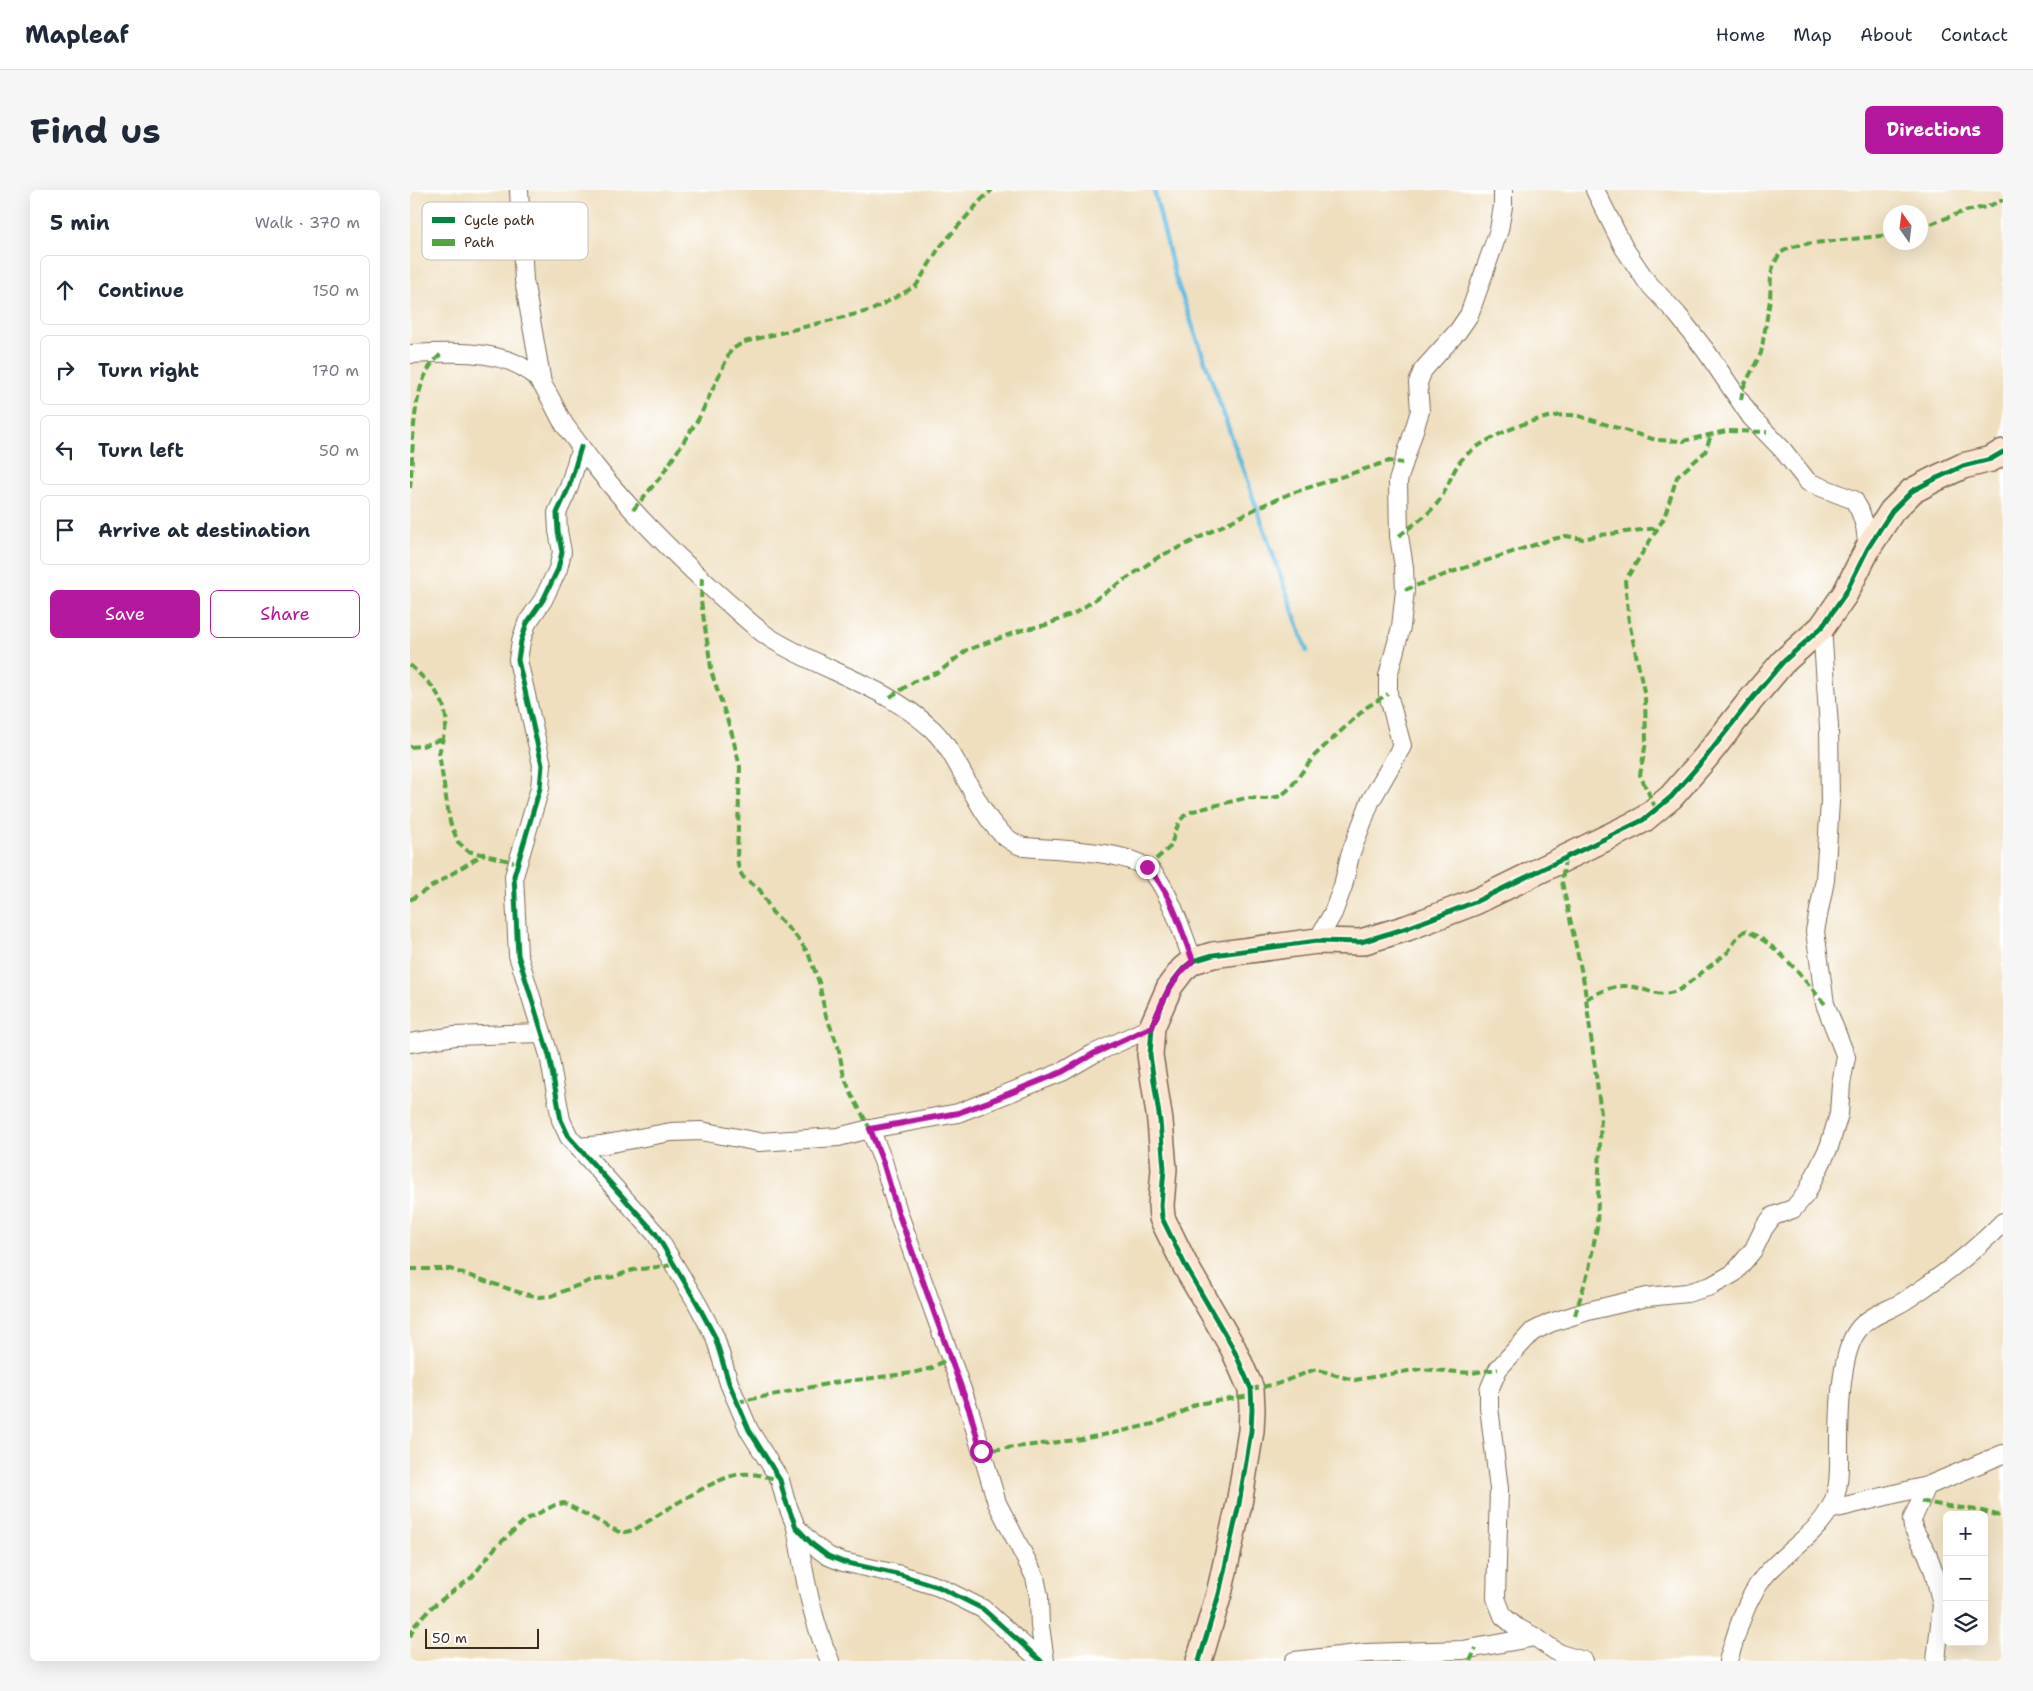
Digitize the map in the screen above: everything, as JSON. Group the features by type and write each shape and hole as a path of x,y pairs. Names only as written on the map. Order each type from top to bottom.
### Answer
{"street":[{"path":"1317,941 1333,912 1343,886 1350,856 1370,802 1402,746 1388,694 1388,676 1401,627 1405,590 1404,567 1399,536 1398,481 1420,410 1418,383 1423,370 1470,315 1499,230 1503,206 1503,190"},
{"path":"1595,190 1624,248 1647,282 1677,314 1706,351 1751,417 1782,449 1808,482 1854,500 1865,526 1868,548"},
{"path":"523,260 524,280 542,383 563,423 634,510 726,600 769,638 890,697 917,715 936,733 955,758 980,806 1004,838 1024,848 1092,852 1135,860 1147,867 1155,875 1172,907 1193,961"},
{"path":"410,354 472,352 503,360 527,369 542,383"},
{"path":"581,446 568,487 557,513 562,552 558,569 543,600 527,622 518,660 542,765 540,788 514,876 516,934 520,969 549,1055 561,1120 568,1137 656,1234 715,1337 729,1383 749,1430 780,1480 796,1527 810,1602 820,1640 830,1661"},
{"path":"1199,1661 1219,1594 1239,1504 1251,1432 1252,1408 1251,1389 1233,1348 1186,1267 1162,1218 1161,1205 1164,1169 1160,1121 1150,1055 1152,1027 1170,986 1183,969 1193,961 1213,955 1317,941 1361,942 1407,928 1475,902 1644,820 1671,797 1783,662 1822,627 1846,594 1868,548 1892,511 1912,491 1963,466 1991,459 2003,452"},
{"path":"1584,1661 1560,1654 1516,1627 1503,1616 1496,1598 1499,1489 1489,1407 1489,1390 1498,1369 1532,1332 1550,1323 1588,1311 1647,1298 1687,1293 1711,1286 1734,1273 1754,1249 1764,1228 1773,1216 1793,1209 1806,1194 1829,1147 1839,1114 1841,1084 1846,1057 1824,1004 1816,931 1825,880 1830,802 1829,727 1822,627"},
{"path":"578,1147 602,1145 636,1137 671,1132 701,1131 759,1142 838,1137 870,1129 958,1113 1062,1072 1093,1054 1152,1027"},
{"path":"410,1042 455,1036 542,1033"},
{"path":"870,1129 970,1412 997,1503 1034,1577 1040,1597 1040,1626 1045,1661"},
{"path":"1728,1661 1739,1624 1750,1597 1764,1577 1816,1527 1829,1510 1837,1492 1840,1406 1846,1354 1850,1340 1860,1328 1876,1316 1903,1302 1945,1274 2003,1222"},
{"path":"1829,1510 1927,1486 2003,1454"},
{"path":"1927,1486 1912,1520 1913,1528 1927,1553 1934,1572 1942,1605 1936,1661"},
{"path":"796,1527 812,1544 828,1556 843,1562 901,1575 939,1588 983,1609 1041,1661"},
{"path":"1294,1661 1366,1652 1463,1650 1535,1637"}],"waterway":[{"path":"1154,190 1175,276 1307,651"}],"marked path":[{"path":"633,510 662,475 699,418 731,350 744,342 872,310 916,286 939,248 992,190"},
{"path":"1928,225 1965,211 1986,207 2003,200"},
{"path":"1741,400 1743,388 1761,353 1770,300 1771,274 1780,253 1789,248 1805,244 1883,236"},
{"path":"410,488 414,427 419,395 429,368 441,354"},
{"path":"1399,536 1437,504 1452,475 1466,455 1490,439 1536,420 1566,415 1579,416 1656,440 1683,441 1726,431 1767,432"},
{"path":"1656,809 1640,775 1646,742 1645,696 1629,622 1625,581 1664,518 1677,477 1705,452 1711,435"},
{"path":"890,697 915,681 939,672 967,650 1022,630 1046,625 1075,613 1160,556 1257,508 1289,494 1389,461 1403,463"},
{"path":"1405,590 1449,573 1549,540 1566,536 1583,539 1658,528"},
{"path":"702,578 701,601 712,674 732,734 740,767 737,858 739,870 743,877 760,890 772,912 796,936 808,953 819,982 825,1013 838,1046 844,1077 870,1129"},
{"path":"410,665 434,688 443,704 447,722 439,754 450,822 458,842 468,851 518,863"},
{"path":"1147,867 1170,847 1179,822 1184,816 1193,811 1246,798 1266,799 1281,796 1290,788 1315,755 1367,707 1388,694"},
{"path":"410,747 422,746 442,739"},
{"path":"410,900 485,853"},
{"path":"1565,858 1562,882 1584,983 1601,1114 1597,1227 1589,1269 1575,1315"},
{"path":"1586,999 1604,990 1619,986 1665,994 1681,989 1728,952 1738,936 1745,931 1768,943 1789,962 1825,1004"},
{"path":"410,1269 450,1269 521,1293 539,1297 551,1296 589,1281 613,1277 633,1270 673,1265"},
{"path":"737,1402 832,1383 912,1373 932,1368 949,1358"},
{"path":"1251,1389 1277,1384 1316,1369 1355,1380 1420,1369 1471,1373 1498,1369"},
{"path":"981,1451 1076,1440 1118,1432 1153,1424 1177,1415 1196,1404 1251,1396"},
{"path":"410,1637 414,1626 432,1607 472,1577 495,1548 525,1520 555,1505 564,1503 621,1533 634,1530 687,1497 717,1481 731,1476 752,1474 780,1480"},
{"path":"1921,1501 1983,1511 2003,1517"},
{"path":"1470,1661 1476,1648"}],"cycle path":[{"path":"581,447 569,487 557,513 562,552 558,569 543,600 527,623 521,641 518,660 542,765 540,788 514,876 518,955 549,1055 561,1120 569,1137 656,1234 697,1303 715,1337 729,1383 749,1430 780,1480 796,1527 812,1544 828,1556 843,1562 901,1575 939,1587 983,1609 1041,1661"},
{"path":"1199,1661 1219,1594 1239,1504 1251,1431 1252,1409 1251,1389 1233,1348 1186,1267 1162,1218 1161,1205 1164,1169 1160,1121 1150,1055 1152,1027 1170,986 1183,969 1193,961 1213,955 1317,941 1361,942 1407,928 1475,902 1643,820 1671,797 1783,662 1822,627 1845,594 1868,548 1892,511 1912,491 1963,466 1991,459 2003,452"}],"route":[{"path":"981,1451 970,1412 898,1212 878,1146 870,1129 958,1113 1062,1072 1093,1054 1128,1040 1152,1027 1170,986 1183,969 1193,961 1172,907 1155,875 1147,867"}]}
